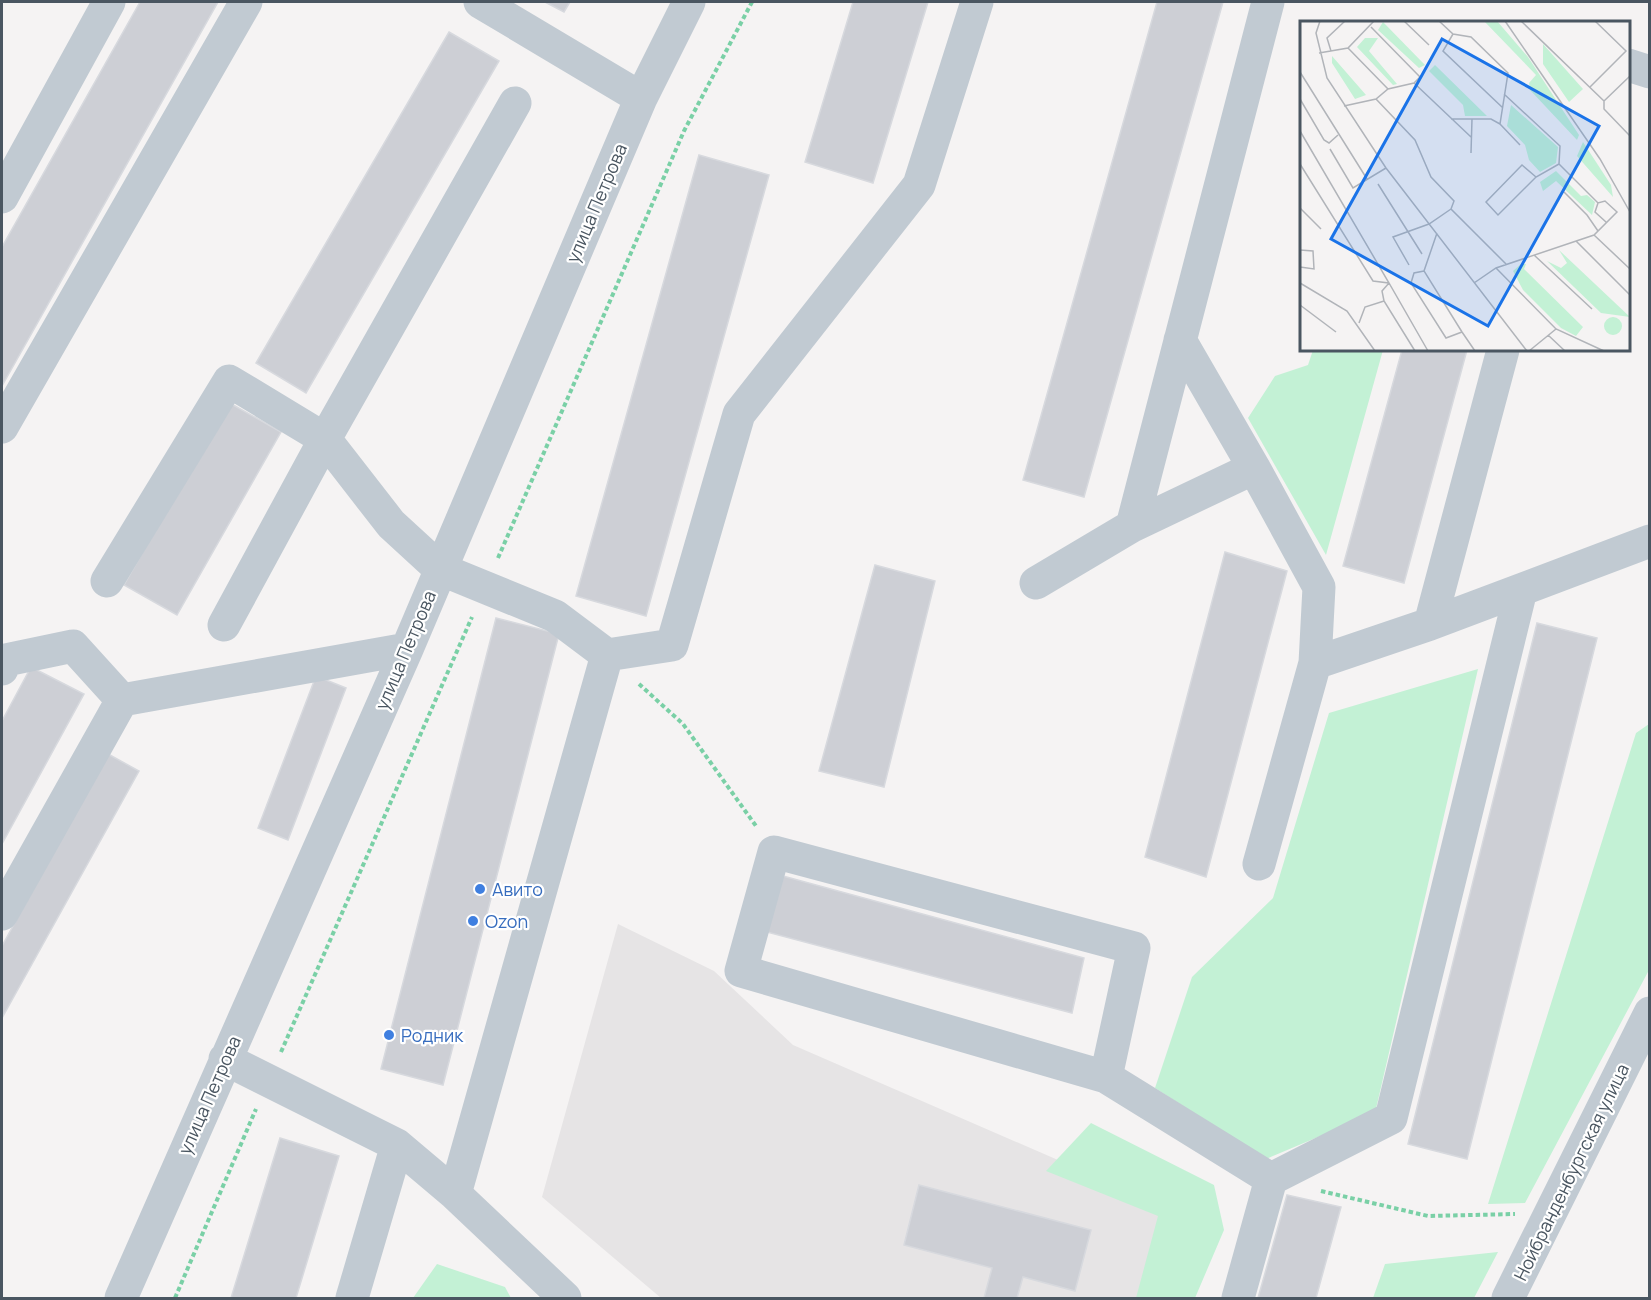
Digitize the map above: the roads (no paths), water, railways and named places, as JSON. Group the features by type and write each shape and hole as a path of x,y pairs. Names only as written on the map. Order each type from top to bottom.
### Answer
{"street":[{"path":"2,197 109,2"},
{"path":"2,428 246,2"},
{"name":"улица Петрова","path":"121,1299 407,649 641,98 689,2"},
{"path":"107,582 229,381 325,439 391,524 440,569 555,616 607,656 672,645 740,414 919,185 977,2"},
{"path":"1132,526 1268,2"},
{"path":"498,6 641,98"},
{"path":"1630,65 1650,72"},
{"path":"224,625 325,439 515,103"},
{"path":"1180,340 1319,587 1315,663 1259,864"},
{"path":"1430,624 1503,351"},
{"path":"1036,583 1132,526 1254,468"},
{"path":"1315,663 1430,624 1650,542"},
{"path":"1238,1299 1271,1179 1391,1118 1521,590"},
{"path":"2,669 6,660 73,646 122,700"},
{"path":"122,700 407,649"},
{"path":"455,1194 607,656"},
{"path":"2,914 122,700"},
{"path":"1106,1077 1134,948 774,852 741,971 1106,1077 1271,1179"},
{"name":"Нойбранденбургская улица","path":"1508,1299 1650,1013"},
{"path":"225,1059 397,1145 455,1194 565,1299"},
{"path":"352,1299 397,1145"}],"place":[{"name":"Авито","path":"480,889"},
{"name":"Ozon","path":"473,921"},
{"name":"Родник","path":"389,1035"}]}
